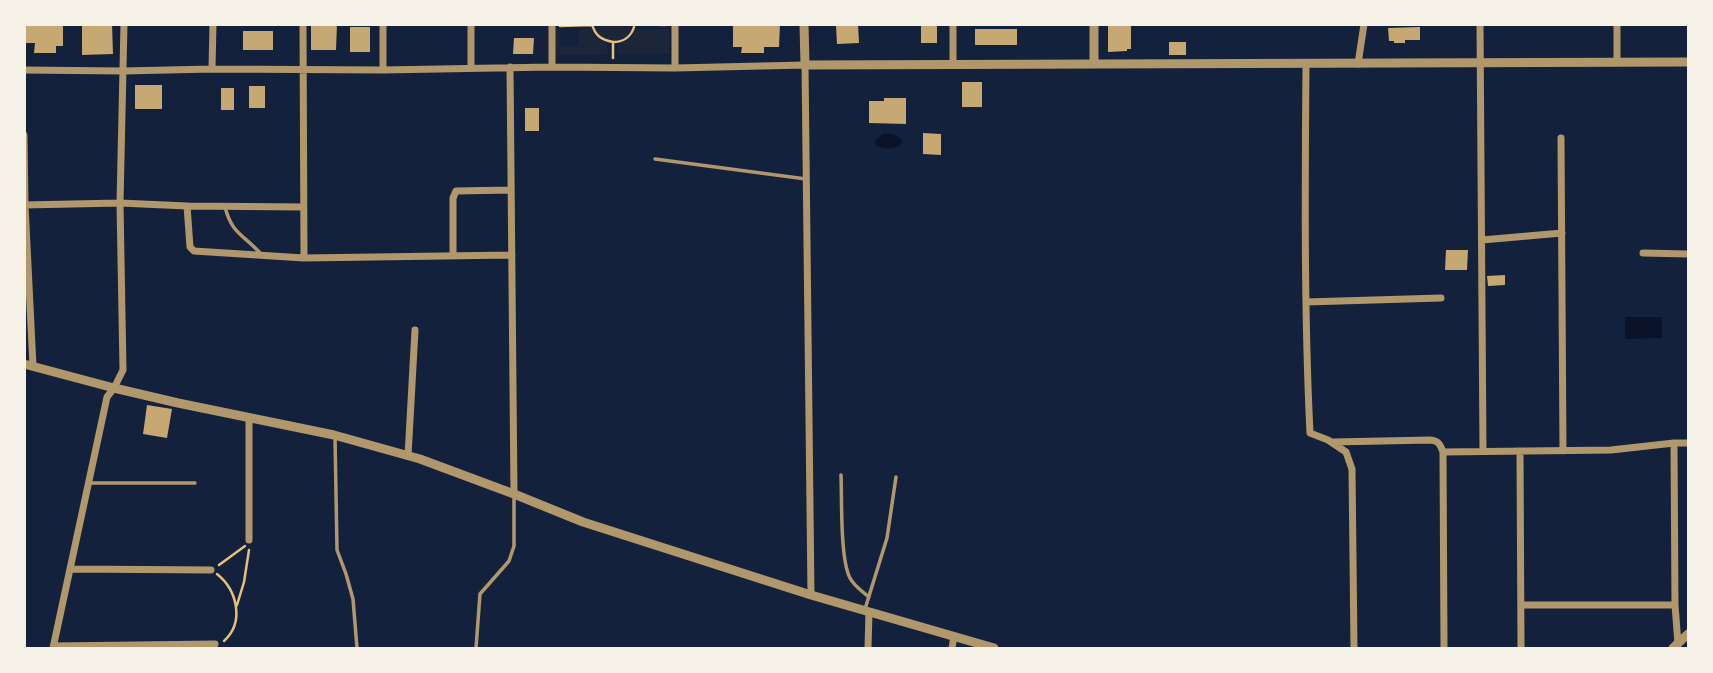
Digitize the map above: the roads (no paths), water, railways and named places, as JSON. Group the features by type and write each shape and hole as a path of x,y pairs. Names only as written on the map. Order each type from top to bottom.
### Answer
{"street":[{"path":"124,24 120,203 123,370 107,397 53,647 215,644"},
{"path":"212,69 213,24"},
{"path":"303,24 304,258"},
{"path":"383,24 383,70"},
{"path":"471,24 471,68"},
{"path":"804,24 811,595"},
{"path":"953,24 953,64"},
{"path":"1094,24 1094,64"},
{"path":"1358,64 1364,24"},
{"path":"1480,24 1483,451"},
{"path":"1617,24 1617,62"},
{"path":"552,25 552,67"},
{"path":"675,25 675,68"},
{"path":"24,70 303,71 953,64 1689,62"},
{"path":"1306,64 1304,199 1310,433 1346,452 1352,469 1354,649"},
{"path":"510,67 514,494"},
{"path":"24,135 29,365 114,388 334,435 408,456 583,522 811,595 994,649"},
{"path":"1562,138 1563,451"},
{"path":"453,255 453,198 456,191 511,190"},
{"path":"25,205 120,203 303,207"},
{"path":"187,206 190,247 194,251 304,258 512,255"},
{"path":"1482,240 1562,233"},
{"path":"1643,253 1689,254"},
{"path":"1306,302 1441,298"},
{"path":"408,456 415,330"},
{"path":"249,417 249,540"},
{"path":"1332,443 1430,440 1440,444 1443,452 1444,649"},
{"path":"1674,443 1675,646"},
{"path":"1443,452 1611,450 1689,443"},
{"path":"1520,451 1521,649"},
{"path":"71,569 211,570"},
{"path":"1521,605 1675,605"},
{"path":"866,611 868,649"},
{"path":"1675,646 1689,634"},
{"path":"952,649 954,636"}],"lane":[{"path":"655,159 806,179"},
{"path":"225,207 233,229 262,256"},
{"path":"334,435 337,550 353,599 357,649"},
{"path":"841,475 847,572 852,582 869,597"},
{"path":"866,611 887,538 896,477"},
{"path":"89,483 195,483"},
{"path":"476,649 480,594 509,561 513,547 514,494"}]}
